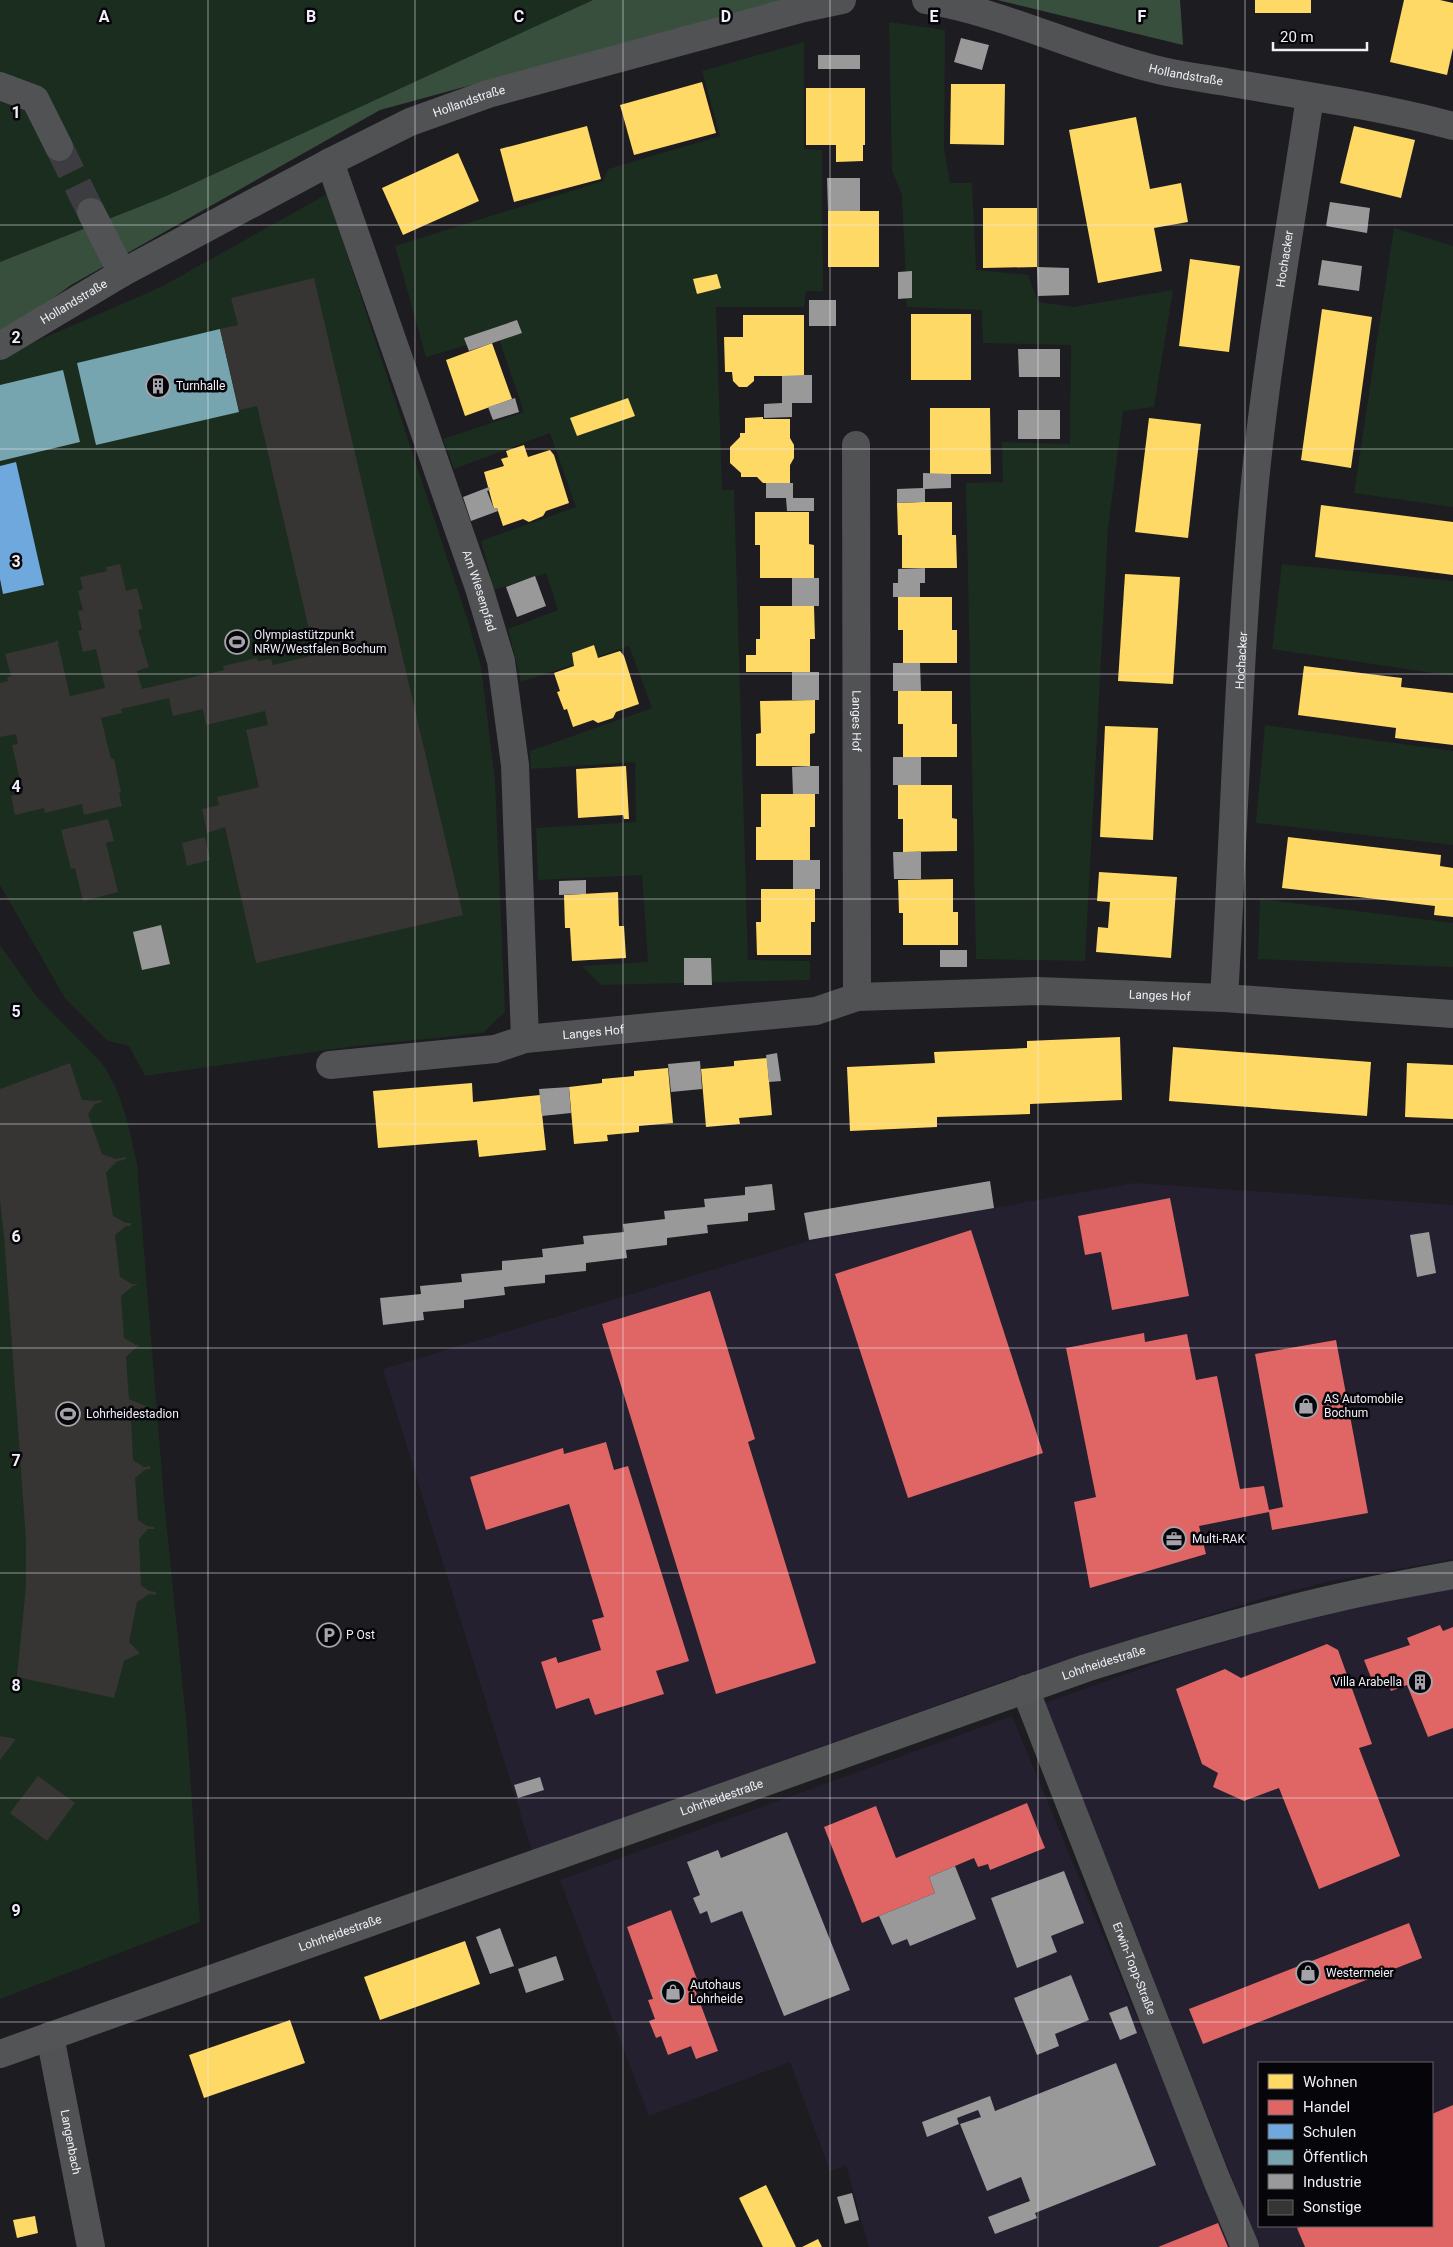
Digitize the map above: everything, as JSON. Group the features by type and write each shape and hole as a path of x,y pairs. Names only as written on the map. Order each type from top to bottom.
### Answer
{"street":[{"name":"Hollandstraße","path":"0,346 122,273 330,162 410,122 488,94 804,8 842,0"},
{"name":"Hollandstraße","path":"926,0 996,16 1078,46 1155,69 1411,115 1453,126"},
{"path":"0,86 35,99 60,147"},
{"name":"Hochacker","path":"1224,998 1242,650 1253,503 1260,437 1310,97"},
{"name":"Am Wiesenpfad","path":"330,162 479,588 500,661 515,764 525,1039"},
{"name":"Hollandstraße","path":"91,212 122,273"},
{"name":"Langes Hof","path":"856,445 858,997"},
{"name":"Langes Hof","path":"330,1064 495,1049 525,1039 807,1012 858,997 1037,990 1224,998"},
{"path":"1224,998 1453,1014"},
{"name":"Lohrheidestraße","path":"0,2054 868,1747 1026,1689 1174,1640 1338,1597 1453,1575"},
{"name":"Erwin-Topp-Straße","path":"1026,1689 1216,2178 1245,2247"},
{"name":"Langenbach","path":"50,2036 91,2247"}],"shaded area":[{"path":"1135,1183 1453,1205 1453,1559 1331,1581 1264,1598 1167,1628 1018,1676 532,1851 383,1369 808,1241"},
{"path":"1453,1587 1453,2247 1259,2247 1045,1703 1179,1655 1281,1625"},
{"path":"1012,1716 1232,2247 869,2247 846,2165 830,2171 790,2062 649,2116 560,1880"}],"green space":[{"path":"0,0 593,0 164,197 0,262"},
{"path":"593,0 784,0 380,110 71,285 0,337 0,262 164,197"},
{"path":"997,0 1180,0 1183,45"},
{"path":"889,22 945,30 944,148 950,183 972,183 976,270 1028,275 1038,302 1073,307 1173,290 1154,407 1123,411 1108,529 1085,961 976,959 966,483 1003,482 1002,442 1070,444 1071,345 983,343 982,310 907,307 902,195 892,171"},
{"path":"804,42 804,149 822,150 823,291 806,291 804,307 716,307 722,490 734,490 748,960 810,961 810,980 601,985 582,966 648,962 642,875 538,880 536,828 636,822 635,762 531,769 530,751 652,708 629,646 521,682 508,629 558,610 546,573 494,590 481,541 576,507 550,433 454,469 443,439 524,412 498,336 426,357 395,246 603,181 608,169 720,136 702,71"},
{"name":"Olympiastützpunkt NRW/Westfalen Bochum","path":"327,194 467,618 481,666 495,780 505,1012 483,1033 348,1047 145,1076 129,1046 108,1041 65,998 0,885 0,357 161,287"},
{"path":"1394,228 1453,246 1453,507 1354,493"},
{"path":"1282,564 1453,581 1453,676 1272,649"},
{"path":"1265,725 1453,751 1453,845 1256,823"},
{"path":"1260,899 1453,923 1453,967 1258,959"},
{"path":"0,945 37,997 101,1062 109,1074 120,1098 137,1164 164,1499 187,1729 200,1922 0,1999"}],"building: Wohnen":[{"path":"1255,0 1311,0 1311,13 1255,13"},
{"path":"1404,0 1440,0 1453,3 1453,48 1447,75 1390,62"},
{"path":"702,82 716,133 634,155 620,105"},
{"path":"951,84 1005,84 1004,145 950,144"},
{"path":"806,88 865,88 865,145 863,145 863,161 836,162 836,145 806,145"},
{"path":"1136,117 1150,189 1181,183 1188,222 1154,228 1162,271 1098,283 1069,130"},
{"path":"587,126 601,179 514,202 500,149"},
{"path":"1354,126 1415,140 1401,198 1340,183"},
{"path":"458,153 479,201 403,235 382,188"},
{"path":"983,208 1037,208 1037,267 983,268"},
{"path":"828,211 879,211 879,267 828,267"},
{"path":"1190,259 1240,266 1229,352 1179,346"},
{"path":"717,274 721,288 697,294 693,279"},
{"path":"1322,309 1372,317 1351,468 1301,460"},
{"path":"911,314 971,314 971,380 911,380"},
{"path":"743,315 804,315 804,376 754,376 754,381 747,387 739,387 733,381 732,372 725,372 724,337 743,337"},
{"path":"492,343 512,399 465,416 446,360"},
{"path":"628,398 635,416 577,436 570,418"},
{"path":"930,408 990,408 991,474 930,474"},
{"path":"763,417 763,419 790,419 790,438 794,445 794,458 790,465 790,483 763,483 757,477 741,477 741,473 730,463 730,447 740,437 740,433 745,433 745,418"},
{"path":"1149,418 1201,424 1188,538 1135,532"},
{"path":"524,445 528,457 550,450 554,455 569,503 546,511 543,516 529,522 523,519 503,526 497,508 494,509 484,472 504,466 501,459 508,457 506,451"},
{"path":"952,502 952,535 956,535 957,568 902,568 902,535 898,535 897,503"},
{"path":"1321,505 1453,522 1453,575 1315,557"},
{"path":"755,512 809,512 809,544 814,545 814,578 760,578 760,545 755,545"},
{"path":"1125,574 1180,577 1173,684 1118,681"},
{"path":"898,597 952,597 952,630 957,630 957,663 903,663 903,630 898,630"},
{"path":"760,606 814,606 815,639 810,639 810,672 746,672 746,655 756,655 756,639 760,639"},
{"path":"594,645 598,658 620,651 624,656 639,704 616,712 613,718 598,723 593,720 573,727 567,709 564,710 557,692 560,691 554,673 574,666 572,653"},
{"path":"1304,666 1402,678 1401,687 1453,693 1453,745 1395,738 1396,728 1298,715"},
{"path":"898,691 952,691 952,724 957,724 957,757 903,757 903,724 898,724"},
{"path":"815,700 815,733 810,734 810,766 756,766 756,734 761,733 760,701"},
{"path":"1105,726 1158,728 1153,840 1100,837"},
{"path":"626,766 629,819 624,819 623,815 578,818 576,769"},
{"path":"898,785 952,785 952,818 957,819 957,851 903,852 903,819 898,819"},
{"path":"761,794 815,794 815,827 810,827 810,860 756,860 756,827 761,827"},
{"path":"1288,837 1441,855 1440,866 1453,868 1453,917 1434,915 1435,906 1282,888"},
{"path":"1099,872 1177,877 1171,958 1096,952 1098,927 1108,928 1110,902 1097,901"},
{"path":"953,879 953,912 958,912 958,945 903,945 903,913 899,913 898,880"},
{"path":"761,889 815,889 815,922 811,922 811,955 757,955 756,922 761,922"},
{"path":"618,892 619,926 624,926 626,958 572,961 570,928 565,928 564,895"},
{"path":"1120,1037 1122,1100 1030,1104 1030,1114 937,1117 937,1127 850,1131 847,1067 935,1063 934,1052 1027,1048 1027,1041"},
{"path":"1173,1047 1371,1062 1367,1116 1169,1101"},
{"path":"767,1058 772,1115 739,1118 740,1124 706,1127 701,1069 734,1066 734,1061"},
{"path":"1407,1063 1453,1065 1453,1119 1405,1117"},
{"path":"668,1068 673,1123 639,1126 639,1132 607,1135 608,1141 574,1144 569,1087 602,1083 602,1079 634,1076 634,1071"},
{"path":"472,1083 473,1102 540,1095 546,1150 479,1157 477,1140 378,1148 373,1091"},
{"path":"465,1941 480,1984 380,2020 364,1977"},
{"path":"290,2020 305,2063 204,2098 189,2055"},
{"path":"766,2185 796,2247 763,2247 739,2198"},
{"path":"35,2216 38,2233 17,2238 13,2220"},
{"path":"818,2239 822,2247 802,2247"}],"building: Handel":[{"path":"1170,1198 1189,1296 1112,1310 1101,1252 1085,1255 1078,1216"},
{"path":"971,1230 1043,1453 908,1498 835,1274"},
{"path":"710,1291 755,1439 748,1442 816,1663 716,1694 602,1324"},
{"path":"1144,1333 1145,1342 1187,1334 1196,1380 1217,1376 1240,1489 1264,1486 1269,1510 1283,1507 1255,1354 1336,1340 1368,1513 1272,1530 1269,1512 1199,1526 1206,1554 1090,1588 1074,1502 1096,1497 1066,1348"},
{"path":"606,1442 614,1470 628,1466 689,1661 656,1671 664,1694 595,1715 589,1698 556,1709 541,1662 556,1657 558,1663 601,1650 592,1620 604,1617 569,1504 486,1530 470,1477 563,1448 564,1454"},
{"name":"Villa Arabella","path":"1440,1625 1443,1631 1453,1627 1453,1728 1428,1737 1407,1685 1391,1691 1387,1680 1374,1685 1364,1660 1410,1645 1407,1638"},
{"path":"1327,1644 1338,1650 1372,1744 1359,1748 1400,1856 1319,1889 1279,1788 1244,1801 1213,1787 1218,1773 1202,1764 1176,1689 1225,1669 1241,1678"},
{"path":"1027,1803 1045,1848 990,1870 988,1864 978,1867 974,1858 929,1877 935,1893 862,1923 824,1827 876,1806 896,1858"},
{"name":"Autohaus Lohrheide","path":"671,1910 698,1982 693,1984 718,2051 696,2059 691,2046 668,2055 661,2036 656,2038 649,2021 655,2019 648,2000 653,1999 627,1927"},
{"path":"1409,1923 1422,1958 1203,2044 1189,2009"},
{"path":"1453,2105 1453,2247 1305,2247 1297,2228 1300,2227 1433,2227 1433,2114"},
{"path":"1218,2223 1228,2247 1158,2247"}],"building: Schulen":[{"path":"16,462 44,585 3,594 0,579 0,466"}],"building: Öffentlich":[{"name":"Turnhalle","path":"220,329 239,412 96,445 77,363"},
{"path":"63,370 80,442 0,461 0,385"}],"building: Industrie":[{"path":"961,38 989,45 982,70 954,62"},
{"path":"818,55 860,55 860,69 818,69"},
{"path":"827,178 860,178 860,211 828,211"},
{"path":"1330,202 1370,208 1367,233 1326,226"},
{"path":"1322,260 1362,266 1359,291 1318,285"},
{"path":"1037,267 1069,268 1069,295 1038,296"},
{"path":"912,271 912,298 898,299 898,272"},
{"path":"809,300 836,300 836,326 809,326"},
{"path":"517,320 522,333 469,351 464,338"},
{"path":"1018,349 1060,349 1060,377 1019,377"},
{"path":"812,375 812,403 792,403 792,417 764,418 764,404 782,403 782,376"},
{"path":"515,398 519,412 493,420 488,407"},
{"path":"1018,410 1060,410 1060,439 1018,439"},
{"path":"923,473 951,474 951,488 925,489 925,502 897,503 897,489 923,488"},
{"path":"766,483 793,483 793,498 814,498 814,511 787,511 786,498 766,498"},
{"path":"489,487 490,490 487,491 494,509 497,508 498,511 471,521 463,497"},
{"path":"925,568 925,583 920,583 920,597 893,597 893,583 898,583 898,569"},
{"path":"535,576 546,606 517,617 506,587"},
{"path":"792,578 819,578 819,606 792,606"},
{"path":"893,663 920,663 921,691 893,691"},
{"path":"792,672 819,672 819,700 792,700"},
{"path":"893,757 921,757 921,785 893,785"},
{"path":"819,766 819,794 793,794 792,767"},
{"path":"893,852 921,852 921,879 894,879"},
{"path":"793,860 820,860 820,889 793,889"},
{"path":"586,880 586,894 559,895 559,881"},
{"path":"161,925 170,964 142,970 133,932"},
{"path":"940,950 967,950 967,967 940,967"},
{"path":"684,958 711,958 712,985 684,985"},
{"path":"777,1053 781,1081 769,1082 766,1055"},
{"path":"700,1061 702,1089 671,1092 668,1064"},
{"path":"569,1087 571,1113 542,1116 539,1089"},
{"path":"990,1181 994,1208 809,1240 804,1213"},
{"path":"772,1184 775,1210 748,1213 748,1221 707,1225 708,1233 667,1238 667,1245 626,1250 627,1258 586,1263 586,1271 545,1275 545,1283 504,1287 505,1295 464,1300 464,1308 423,1312 424,1320 383,1325 380,1298 421,1294 420,1286 462,1282 461,1274 502,1270 502,1261 543,1257 542,1249 584,1244 583,1236 624,1232 623,1224 665,1219 664,1211 705,1207 704,1199 745,1195 745,1187"},
{"path":"1429,1232 1436,1273 1417,1277 1410,1235"},
{"path":"540,1777 544,1790 518,1798 514,1785"},
{"path":"787,1832 850,1990 784,2016 742,1911 711,1923 707,1911 700,1914 693,1898 700,1895 687,1862 718,1850 721,1858"},
{"path":"955,1866 976,1919 910,1946 907,1939 892,1945 879,1916 935,1893 929,1877"},
{"path":"1064,1871 1084,1923 1051,1936 1057,1952 1017,1968 991,1898"},
{"path":"500,1928 514,1966 490,1974 476,1937"},
{"path":"556,1956 564,1980 526,1993 518,1969"},
{"path":"1071,1975 1089,2020 1055,2034 1059,2046 1037,2055 1014,1998"},
{"path":"1127,2006 1137,2033 1120,2040 1109,2013"},
{"path":"1116,2063 1156,2165 1035,2213 1037,2218 995,2234 988,2217 1030,2201 1021,2177 987,2191 960,2124 981,2117 978,2110 957,2118 959,2124 927,2137 922,2122 990,2096 995,2111"},
{"path":"852,2193 859,2220 845,2224 837,2197"}],"building: Sonstige":[{"path":"314,278 463,915 256,963 225,827 207,833 202,809 219,805 217,797 259,787 246,730 268,725 265,711 206,725 203,709 173,716 169,698 121,709 122,713 101,718 111,759 114,759 122,806 84,815 82,804 45,813 44,808 15,815 11,796 23,793 12,745 18,744 16,734 0,737 0,683 8,681 7,677 11,676 5,654 55,642 56,640 59,642 70,696 105,688 96,649 83,652 78,631 82,630 78,611 83,610 78,591 83,589 80,577 107,571 106,567 120,564 126,591 137,588 143,609 138,610 142,629 138,630 149,667 137,671 142,689 224,670 223,666 257,658 258,661 271,659 273,665 315,655 257,406 239,410 220,329 238,325 231,298"},
{"path":"108,819 114,841 106,843 118,892 83,901 75,868 71,869 61,830"},
{"path":"205,837 210,860 187,866 182,843"},
{"name":"Lohrheidestadion","path":"70,1063 82,1100 102,1100 102,1102 95,1104 88,1114 102,1154 116,1159 125,1157 126,1159 116,1162 106,1173 113,1216 126,1223 131,1223 131,1226 126,1226 115,1235 120,1277 132,1284 139,1284 133,1286 121,1296 124,1338 139,1345 126,1357 129,1399 146,1406 131,1418 133,1460 144,1467 150,1466 150,1469 146,1469 135,1478 138,1520 155,1529 148,1529 139,1539 141,1585 149,1591 156,1592 156,1595 149,1594 137,1602 129,1642 140,1653 124,1661 114,1698 17,1677 26,1586 26,1540 0,1201 0,1089"},
{"path":"0,1736 16,1739 0,1760"},
{"path":"38,1776 75,1803 47,1841 10,1813"}],"tunnel":[{"path":"59,147 91,212"}],"place":[{"name":"Turnhalle","path":"158,386"},
{"name":"Olympiastützpunkt NRW/Westfalen Bochum","path":"237,642"},
{"name":"AS Automobile Bochum","path":"1306,1406"},
{"name":"Lohrheidestadion","path":"68,1414"},
{"name":"Multi-RAK","path":"1174,1539"},
{"name":"P Ost","path":"329,1635"},
{"name":"Villa Arabella","path":"1420,1682"},
{"name":"Westermeier","path":"1308,1973"},
{"name":"Autohaus Lohrheide","path":"673,1992"}]}
